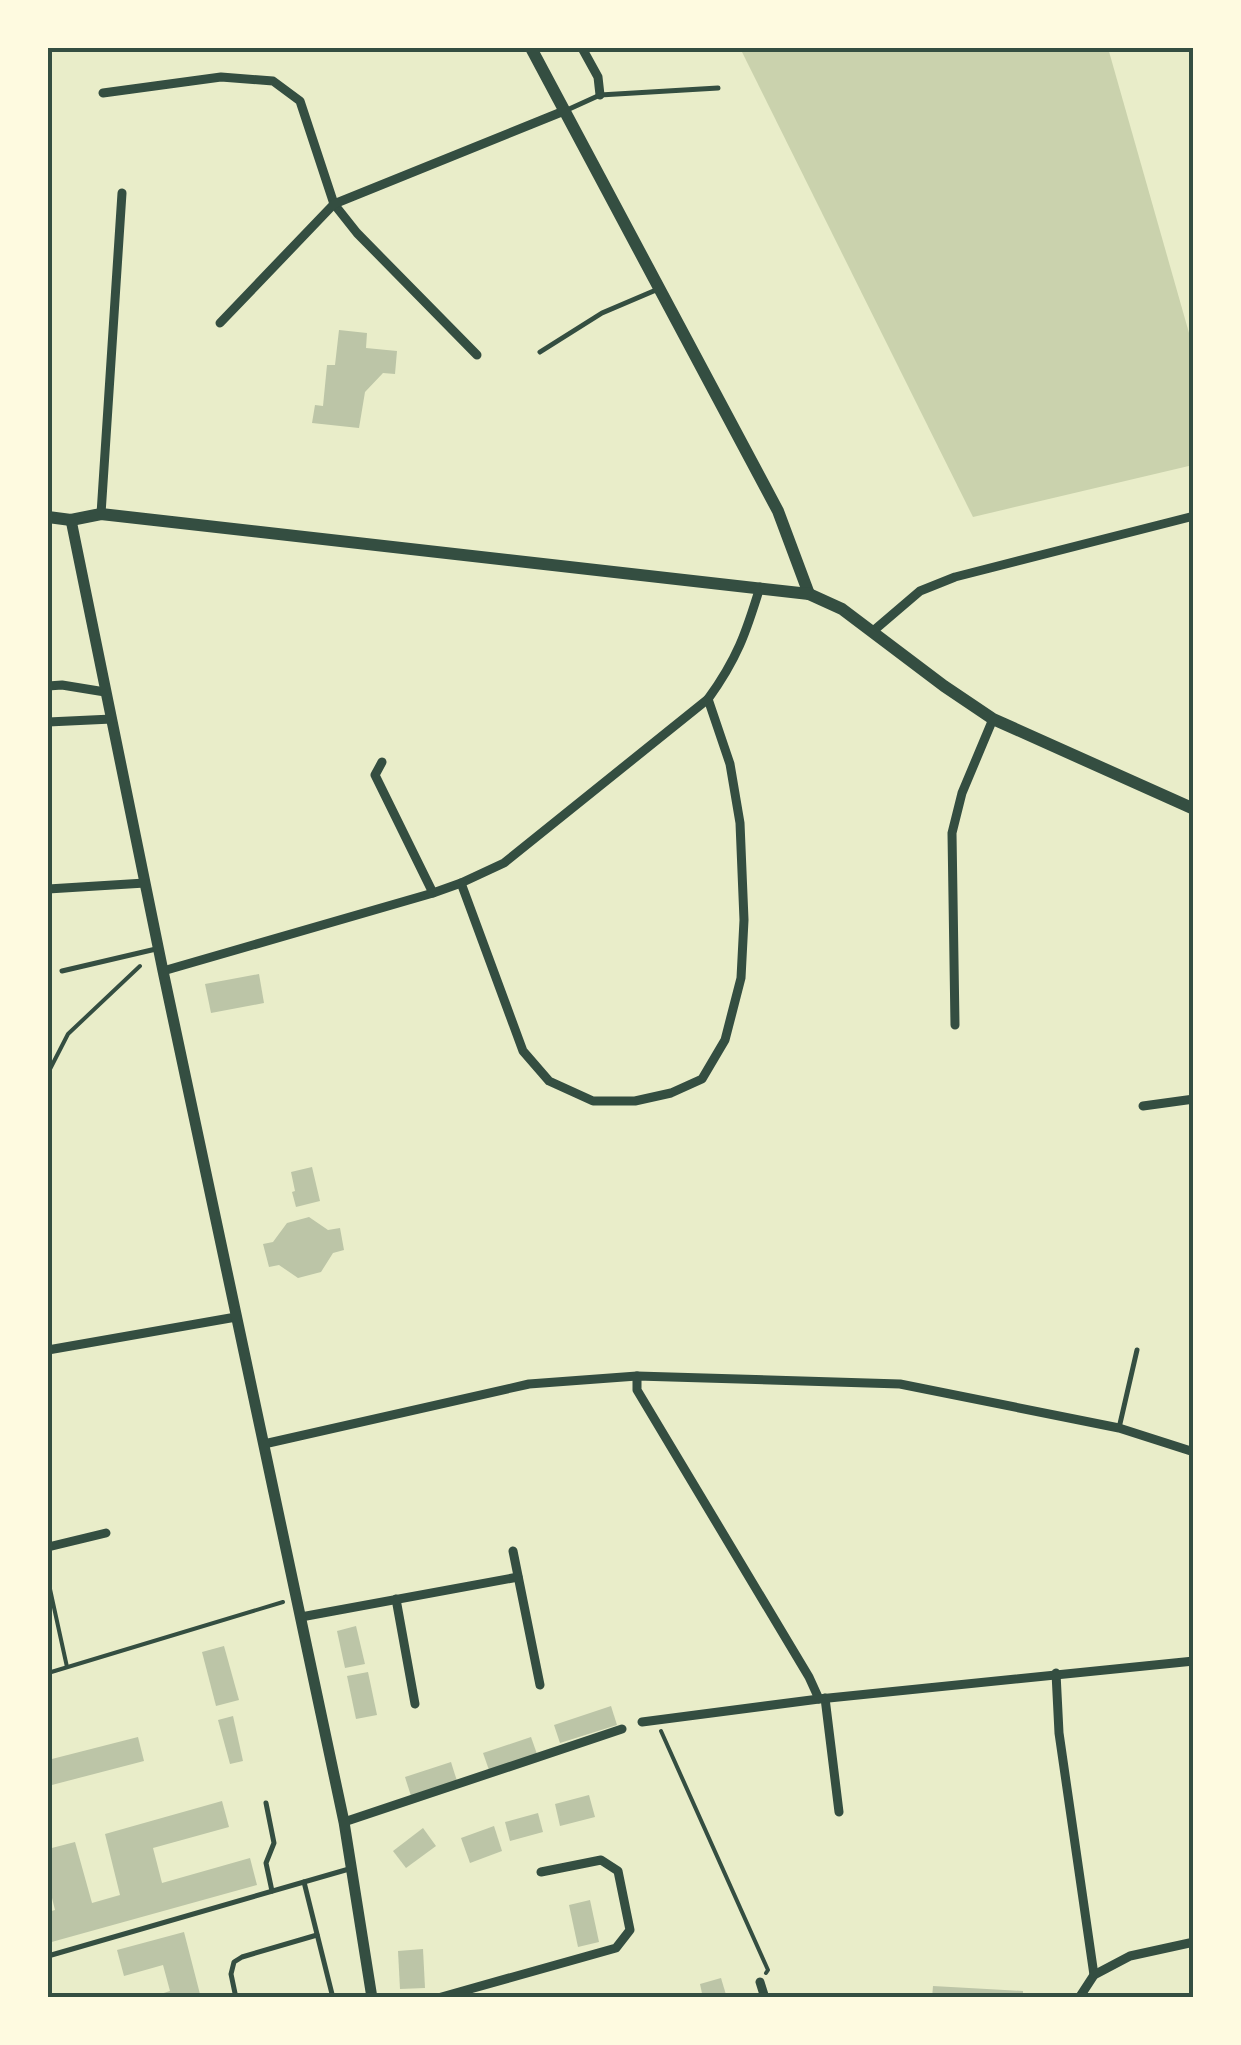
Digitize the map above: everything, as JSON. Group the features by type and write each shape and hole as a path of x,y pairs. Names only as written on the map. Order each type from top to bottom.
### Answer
{"main road":[{"path":"531,48 778,511 808,594"},
{"path":"48,517 72,520 101,514 808,594 842,610 993,719 1194,810"}],"street":[{"path":"582,48 598,77 600,95"},
{"path":"103,93 221,77 273,81 300,100 334,204 356,233 477,355"},
{"path":"220,323 334,204 564,111"},
{"path":"101,514 122,193"},
{"path":"872,632 920,590 955,577 1194,516"},
{"path":"72,520 158,948 344,1822 372,1998"},
{"path":"163,971 433,893 504,863 708,699 730,669 760,586"},
{"path":"48,686 105,692"},
{"path":"461,883 523,1051 549,1081 593,1100 635,1101 670,1093 702,1079 725,1040 742,978 744,920 740,823 734,784 708,699"},
{"path":"48,722 112,719"},
{"path":"954,1025 952,833 962,793 993,719"},
{"path":"382,762 375,775 433,893"},
{"path":"48,890 145,883"},
{"path":"1143,1106 1194,1100"},
{"path":"48,1350 236,1317"},
{"path":"264,1444 529,1384 637,1376 900,1384 1119,1428 1194,1452"},
{"path":"637,1376 638,1390 822,1698 839,1812"},
{"path":"48,1547 106,1534"},
{"path":"513,1551 540,1684"},
{"path":"301,1617 518,1578"},
{"path":"396,1600 415,1704"},
{"path":"642,1722 822,1698 1194,1661"},
{"path":"1056,1674 1059,1733 1094,1975"},
{"path":"344,1822 622,1729"},
{"path":"438,1998 616,1948 630,1930 618,1871 601,1860 541,1872"},
{"path":"1079,1998 1094,1975 1130,1956 1194,1942"},
{"path":"760,1982 765,1998"}],"lane":[{"path":"564,111 600,95 718,88"},
{"path":"540,352 602,313 659,289"},
{"path":"62,970 158,948"},
{"path":"1119,1428 1137,1350"},
{"path":"266,1803 274,1842 266,1863 272,1891"},
{"path":"48,1956 352,1868"},
{"path":"304,1882 333,1998"},
{"path":"236,1998 231,1974 234,1962 242,1956 317,1935"}],"path":[{"path":"48,1074 68,1034 158,948"},
{"path":"48,1580 67,1667"},
{"path":"48,1672 297,1598"},
{"path":"658,1722 768,1970 760,1982"}],"green space":[{"path":"740,48 1108,48 1193,347 1193,465 973,517"}],"building":[{"path":"339,330 367,333 366,348 397,351 395,374 383,373 365,392 359,428 312,423 315,405 323,406 327,365 335,365"},
{"path":"259,974 264,1003 211,1013 205,984"},
{"path":"312,1167 320,1201 296,1207 291,1172"},
{"path":"309,1217 328,1230 340,1228 344,1250 333,1253 321,1272 298,1278 279,1265 269,1267 263,1244 273,1242 287,1223"},
{"path":"356,1626 365,1664 345,1668 337,1631"},
{"path":"224,1646 239,1700 216,1706 202,1652"},
{"path":"368,1672 377,1715 356,1719 347,1676"},
{"path":"611,1706 617,1725 560,1743 554,1725"},
{"path":"233,1716 243,1761 230,1764 218,1720"},
{"path":"138,1737 144,1761 48,1786 48,1760"},
{"path":"531,1737 537,1754 489,1770 483,1753"},
{"path":"451,1762 457,1781 411,1796 405,1777"},
{"path":"589,1795 595,1817 560,1826 555,1804"},
{"path":"222,1801 229,1827 153,1848 162,1883 250,1858 257,1885 48,1943 48,1912 55,1910 48,1882 48,1849 75,1842 92,1903 120,1895 105,1834"},
{"path":"538,1813 543,1832 510,1841 505,1822"},
{"path":"494,1826 502,1851 470,1863 461,1838"},
{"path":"423,1828 436,1846 406,1868 393,1851"},
{"path":"590,1900 599,1942 578,1947 569,1905"},
{"path":"184,1932 201,1998 148,1998 170,1991 163,1965 124,1976 117,1950"},
{"path":"423,1949 425,1988 400,1989 398,1951"},
{"path":"721,1978 727,1998 703,1998 700,1984"},
{"path":"933,1986 1023,1991 1023,1998 932,1998"}]}
